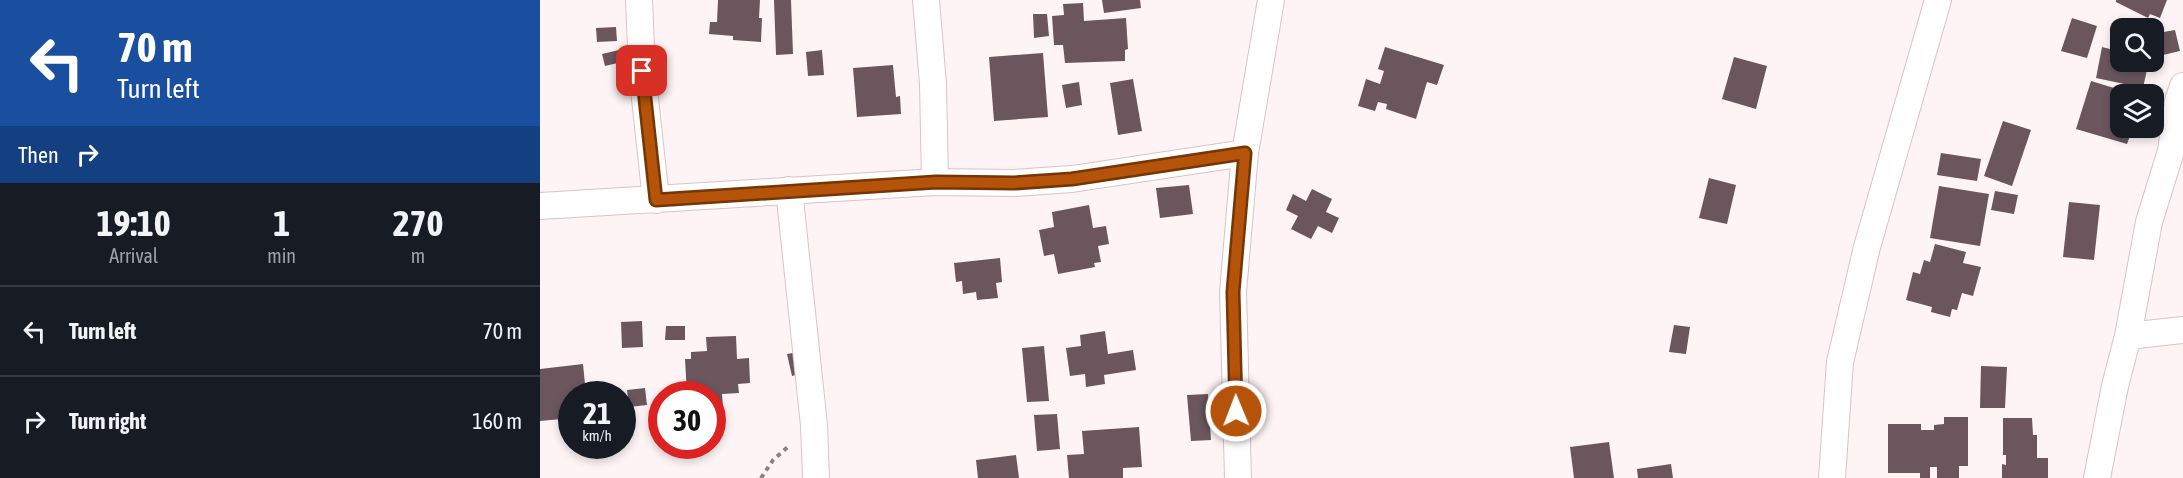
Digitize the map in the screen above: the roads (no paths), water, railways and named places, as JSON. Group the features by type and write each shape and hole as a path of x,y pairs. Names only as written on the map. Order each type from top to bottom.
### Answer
{"street":[{"path":"639,0 642,71 656,200"},
{"path":"926,0 933,84 936,182"},
{"path":"1238,478 1233,292 1245,153 1271,0"},
{"path":"1832,478 1840,362 1867,247 1938,0"},
{"path":"2097,478 2115,386 2128,336 2149,222 2171,151 2178,101 2183,86"},
{"path":"540,206 936,182 1014,183 1072,179 1245,153"},
{"path":"789,190 814,425 816,478"},
{"path":"2128,336 2183,330"}]}
